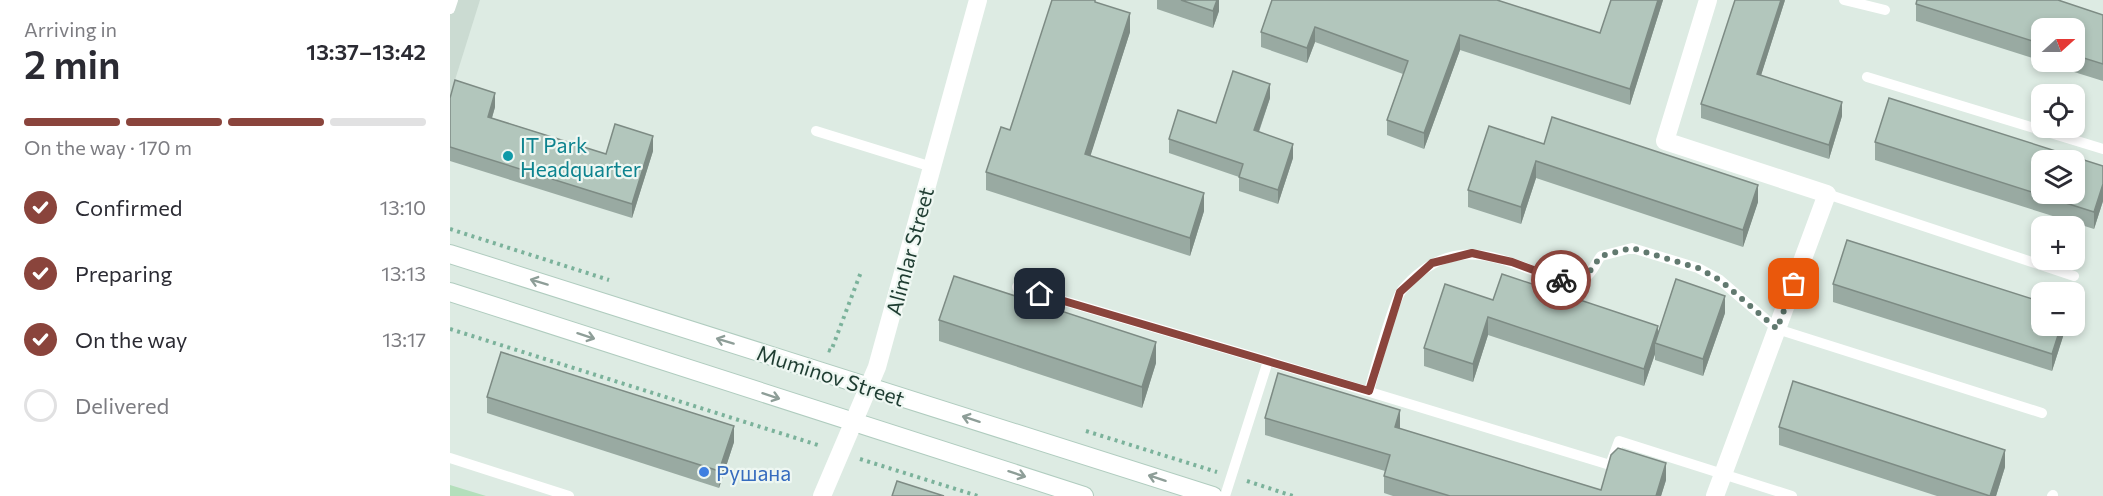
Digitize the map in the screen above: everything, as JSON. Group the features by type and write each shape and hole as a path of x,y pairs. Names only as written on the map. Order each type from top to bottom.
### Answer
{"main road":[{"name":"Аlimlar Street","path":"822,496 838,452 870,387 978,0"},
{"path":"1708,0 1665,141 1827,194 1715,496"},
{"name":"Muminov Street","path":"450,254 1213,496"},
{"name":"Muminov Street","path":"450,292 1084,496"}],"lane":[{"path":"450,9 453,0"},
{"path":"1844,0 1885,10"},
{"path":"1867,77 2103,149"},
{"path":"816,131 932,167"},
{"path":"1827,194 2074,276"},
{"path":"1369,391 1400,292 1432,263 1472,253 1512,262 1564,282 1587,275 1601,256 1632,248 1698,268 1720,280 1777,329 2042,413"},
{"path":"1017,287 1610,465 1619,441 1792,496"},
{"path":"1225,496 1268,361"},
{"path":"450,458 569,496"}],"path":[{"path":"450,229 615,282"},
{"path":"822,349 831,351 861,272"},
{"path":"450,329 978,496"}],"shaded area":[{"path":"450,0 480,0 450,96"}],"green space":[{"path":"450,485 486,496 450,496"}],"building":[{"path":"1052,0 1095,0 1095,2 1130,13 1085,154 1204,193 1190,238 986,172 1001,127 1010,130"},
{"path":"1181,0 1217,0 1213,11"},
{"path":"1272,0 1497,0 1600,33 1611,0 1658,0 1630,89 1460,35 1424,133 1387,120 1408,61 1315,27 1307,48 1261,32"},
{"path":"1735,0 1781,0 1757,74 1842,102 1829,145 1701,104"},
{"path":"1917,0 2058,0 2103,15 2103,64 2085,58 2085,18 2031,18 2031,41 1916,4"},
{"path":"1233,71 1270,84 1254,130 1293,144 1278,190 1239,177 1243,164 1169,139 1178,110 1216,123"},
{"name":"IT Park Headquarter","path":"455,80 495,93 488,117 606,154 615,124 653,136 632,204 450,147 450,98"},
{"path":"1889,98 2053,150 2031,150 2031,192 1875,142"},
{"path":"1552,117 1758,185 1743,230 1536,161 1521,207 1468,190 1489,126 1544,144"},
{"path":"2085,160 2103,166 2103,184 2094,212 2069,204 2085,204"},
{"path":"1847,240 2031,299 2031,336 2058,336 2052,354 1833,284"},
{"path":"1502,274 1658,326 1644,369 1488,317 1473,364 1424,348 1445,284 1493,300"},
{"path":"954,276 1156,342 1142,387 939,320"},
{"path":"1676,279 1725,296 1703,359 1655,343"},
{"path":"501,352 734,426 719,471 487,397"},
{"path":"1278,373 1400,410 1395,427 1601,490 1611,455 1618,448 1666,463 1656,496 1450,496 1384,476 1390,455 1265,418"},
{"path":"1793,381 2005,450 1990,496 1779,427"},
{"path":"897,481 944,496 892,496"}],"way so far":[{"path":"1561,280 1564,282 1587,275 1601,256 1632,248 1698,268 1720,280 1777,329 1794,284"}],"place":[{"name":"IT Park Headquarter","path":"508,156"},
{"name":"Рушана","path":"704,472"}],"route":[{"path":"1040,294 1369,391 1400,292 1432,263 1472,253 1512,262 1561,280"}]}
